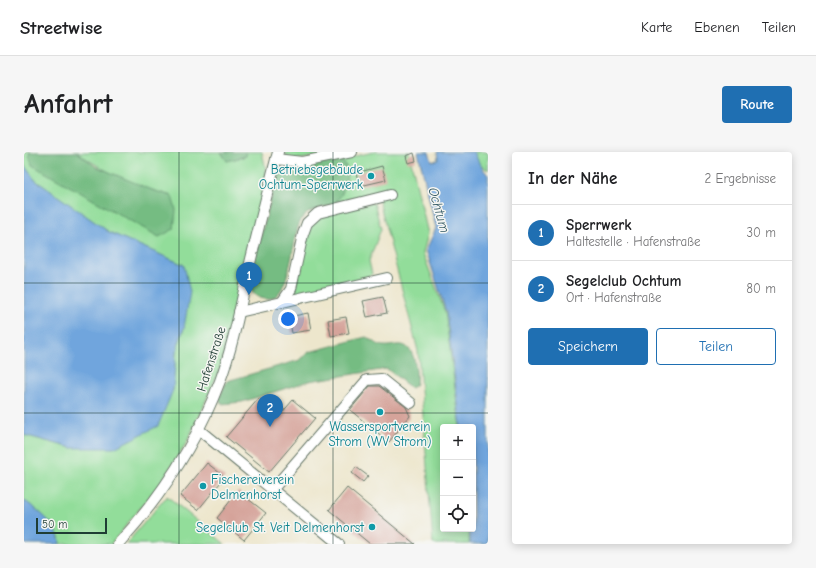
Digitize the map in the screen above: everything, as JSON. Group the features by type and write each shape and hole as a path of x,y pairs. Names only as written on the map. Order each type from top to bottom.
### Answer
{"street":[{"path":"276,154 302,162 352,152"},
{"name":"Hafenstraße","path":"118,544 145,514 168,484 198,430 220,382 239,312 276,154"},
{"path":"282,302 291,289 303,234 308,222 318,213 390,195"},
{"path":"239,312 387,278"},
{"path":"272,490 367,380 381,379 411,403"},
{"path":"198,430 339,544"}],"green space":[{"path":"24,152 30,152 29,155 171,196 146,188 110,173 77,152 221,152 227,161 246,156 246,152 262,152 266,170 266,183 220,369 187,442 159,485 111,544 60,544 59,537 52,525 24,500 24,435 72,448 173,390 176,352 184,328 184,265 109,232 35,180 24,165"},
{"path":"30,152 77,152 95,166 152,190 172,196 176,210 174,229 159,237 32,165 29,155"},
{"path":"221,152 246,152 246,156 227,161"},
{"path":"286,152 341,152 302,159 286,159"},
{"path":"374,152 409,152 428,234 423,253 445,312 460,424 440,424 440,532 469,532 469,544 433,544 418,351 377,193 337,202 343,191 346,167 341,159"},
{"path":"474,152 488,152 488,170 480,165"},
{"path":"341,159 346,167 347,175 341,194 337,201 333,204 308,213 303,217 297,231 288,274 283,287 276,296 267,299 255,295 251,289 250,275 277,177 284,169"},
{"path":"374,203 381,229 369,261 372,274 368,278 302,295 295,293 295,286 312,221 321,213"},
{"path":"366,337 383,346 402,345 407,347 415,362 416,384 411,388 387,369 309,381 242,402 221,404 219,398 227,381 300,360 309,352"},
{"path":"167,496 225,544 126,544"}],"water":[{"name":"Ochtum","path":"418,152 429,152 432,161 438,160 437,152 474,152 480,165 488,175 488,544 470,544 470,532 476,532 476,424 461,424 446,312 426,250 436,228"},
{"path":"24,165 35,180 109,232 184,265 190,292 184,328 176,352 173,390 158,426 114,448 72,448 24,435"},
{"path":"24,500 52,525 59,537 60,544 24,544"}],"building":[{"path":"414,153 416,161 408,163 406,156"},
{"name":"Betriebsgebäude Ochtum-Sperrwerk","path":"382,166 386,180 360,186 356,173"},
{"path":"383,297 387,313 367,317 363,301"},
{"path":"308,313 311,330 292,333 289,317"},
{"path":"346,317 349,333 331,336 328,320"},
{"name":"Wassersportverein Strom (WV Strom)","path":"370,386 379,386 406,407 410,416 389,442 350,410"},
{"path":"259,398 280,415 293,400 315,418 269,472 226,437"},
{"name":"Fischereiverein Delmenhorst","path":"207,463 225,477 198,510 180,496"},
{"path":"356,467 368,476 363,482 352,473"},
{"name":"Segelclub St. Veit Delmenhorst","path":"347,488 415,544 370,544 329,510"},
{"path":"238,491 266,513 244,540 217,518"}],"place":[{"name":"Betriebsgebäude Ochtum-Sperrwerk","path":"371,176"},
{"name":"Sperrwerk","path":"249,295"},
{"name":"Wassersportverein Strom (WV Strom)","path":"380,412"},
{"name":"Segelclub Ochtum","path":"270,427"},
{"name":"Fischereiverein Delmenhorst","path":"203,486"},
{"name":"Segelclub St. Veit Delmenhorst","path":"372,527"}]}
